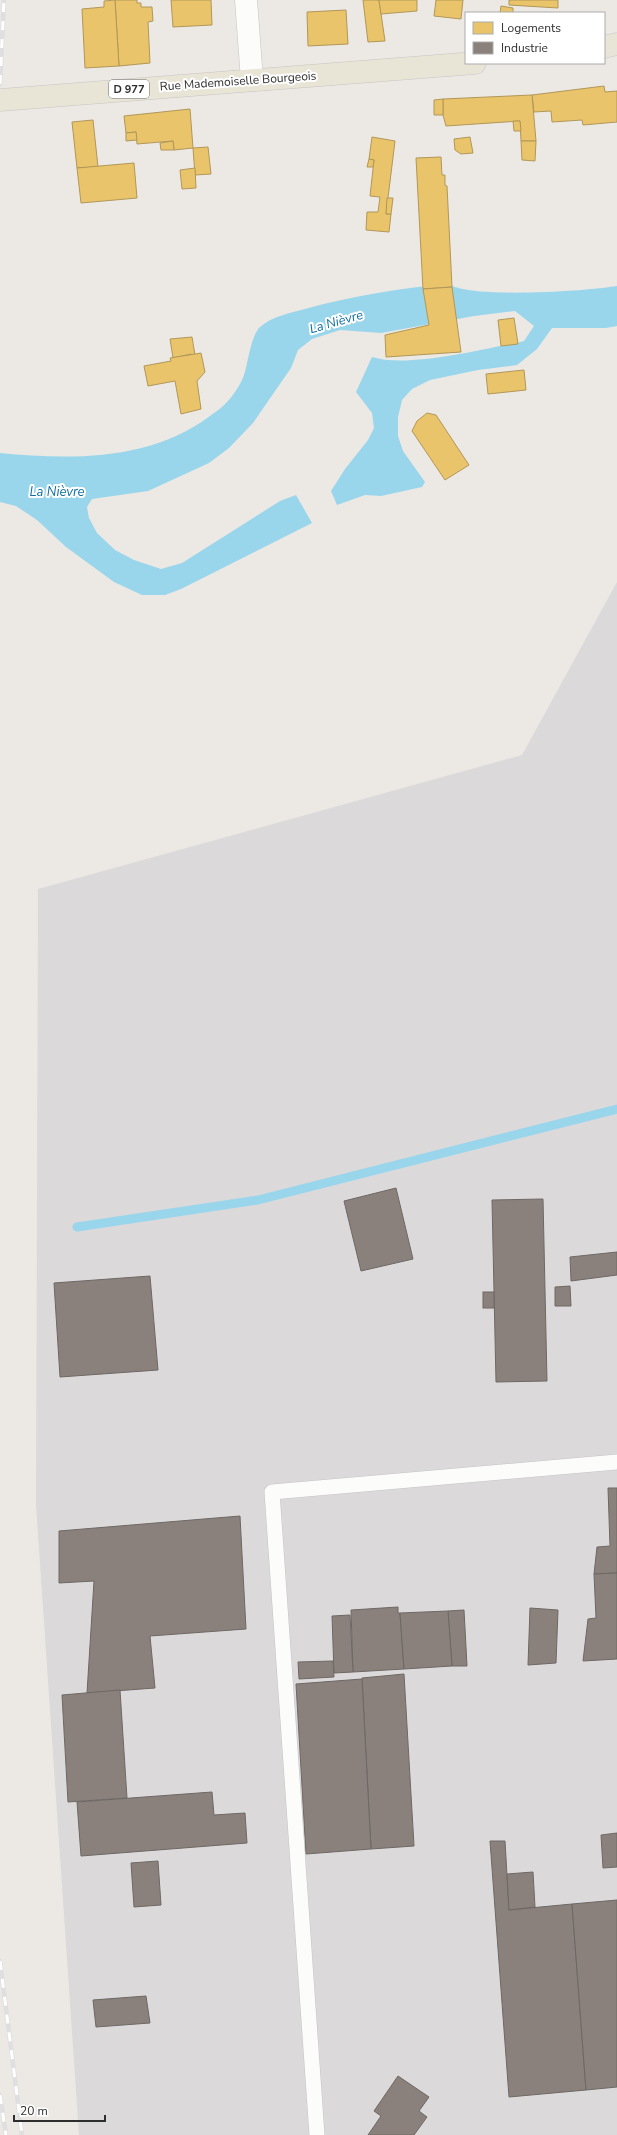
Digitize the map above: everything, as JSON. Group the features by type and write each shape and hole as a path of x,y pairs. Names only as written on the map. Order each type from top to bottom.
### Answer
{"main road":[{"path":"605,47 617,44"},
{"name":"Rue Mademoiselle Bourgeois","path":"0,100 465,64"}],"street":[{"path":"246,0 252,80"}],"lane":[{"path":"318,2135 272,1492 617,1462"}],"shaded area":[{"path":"617,582 617,2135 79,2135 36,1505 38,889 522,755"}],"water":[{"name":"La Nièvre","path":"448,284 461,289 504,293 557,292 617,286 617,326 606,328 552,328 537,349 517,365 478,370 430,380 412,389 402,400 398,417 398,436 403,451 425,482 422,487 381,496 365,495 337,505 331,491 345,469 368,440 374,428 372,413 356,392 372,357 385,360 417,360 518,343 524,341 534,326 515,311 474,316 381,333 340,330 312,339 298,350 291,368 253,423 229,448 209,463 148,491 92,499 87,507 89,518 97,533 115,550 134,560 161,569 182,563 280,501 296,495 312,523 181,589 165,595 142,595 114,582 66,547 37,520 16,506 0,502 0,453 54,456 109,454 162,442 187,431 210,416 224,405 241,382 254,336 260,327 270,320 293,312 358,296"}],"building: Logements":[{"path":"115,0 137,0 137,3 141,3 141,7 152,7 153,21 148,22 150,63 119,66"},
{"path":"115,0 119,66 85,68 82,9 104,7 104,1"},
{"path":"171,0 211,0 212,25 173,27"},
{"path":"363,0 379,0 385,41 368,42"},
{"path":"379,0 417,0 417,11 381,14"},
{"path":"436,0 463,0 461,19 434,16"},
{"path":"509,0 558,0 558,8 509,5"},
{"path":"501,6 513,8 513,12 500,12"},
{"path":"346,10 348,44 308,46 307,12"},
{"path":"604,86 605,92 617,91 617,122 583,125 582,120 552,122 551,111 534,112 532,95"},
{"path":"532,95 536,141 521,141 520,121 446,126 443,115 443,99"},
{"path":"443,99 443,115 434,115 434,100"},
{"path":"190,109 193,148 174,150 173,141 137,144 136,132 126,133 124,116"},
{"path":"93,120 98,167 77,168 72,122"},
{"path":"513,121 520,121 521,131 514,131"},
{"path":"136,132 137,140 126,141 126,133"},
{"path":"372,137 395,141 386,214 391,214 389,232 366,230 367,212 378,212 380,197 370,196 374,160 369,159"},
{"path":"470,137 473,153 461,154 455,150 454,139"},
{"path":"173,141 174,150 161,150 160,143"},
{"path":"521,141 536,141 535,161 522,160"},
{"path":"208,147 211,174 195,175 193,148"},
{"path":"441,157 442,175 445,175 445,185 447,186 452,287 423,289 416,158"},
{"path":"369,159 374,160 373,167 367,167"},
{"path":"134,163 137,198 81,203 77,168"},
{"path":"195,168 196,188 182,189 180,170"},
{"path":"387,198 393,198 391,214 386,214"},
{"path":"452,287 461,352 386,357 385,335 429,325 423,289"},
{"path":"514,318 518,344 501,346 498,320"},
{"path":"192,337 195,355 191,354 173,358 170,339"},
{"path":"201,353 205,372 197,381 201,409 181,414 175,381 148,386 144,366 171,361 170,358"},
{"path":"524,370 526,390 488,394 486,374"},
{"path":"427,413 436,415 469,465 445,480 412,431 417,421"}],"building: Industrie":[{"path":"396,1188 413,1259 361,1271 344,1201"},
{"path":"543,1199 547,1381 496,1382 492,1200"},
{"path":"617,1252 617,1275 571,1281 570,1257"},
{"path":"150,1276 158,1370 60,1377 54,1283"},
{"path":"570,1286 571,1306 555,1306 555,1287"},
{"path":"483,1292 494,1292 494,1308 483,1308"},
{"path":"608,1488 617,1488 617,1573 594,1574 597,1547 610,1546"},
{"path":"240,1516 246,1629 150,1636 155,1688 87,1693 94,1581 59,1583 59,1531"},
{"path":"617,1573 617,1659 583,1661 588,1619 596,1618 594,1574"},
{"path":"398,1607 398,1613 400,1613 404,1669 353,1672 351,1610"},
{"path":"530,1608 558,1610 556,1663 528,1665"},
{"path":"464,1610 467,1666 452,1666 448,1611"},
{"path":"448,1611 452,1666 404,1669 400,1613"},
{"path":"350,1615 353,1672 334,1673 332,1616"},
{"path":"333,1661 334,1677 299,1679 298,1662"},
{"path":"404,1674 414,1846 371,1849 362,1678"},
{"path":"362,1679 371,1849 306,1854 296,1684"},
{"path":"120,1690 127,1798 68,1802 62,1695"},
{"path":"212,1792 214,1815 245,1813 247,1843 81,1856 77,1802"},
{"path":"617,1833 617,1867 603,1868 601,1835"},
{"path":"490,1841 505,1841 509,1910 572,1904 586,2090 509,2097"},
{"path":"158,1861 161,1905 134,1907 131,1863"},
{"path":"533,1872 535,1907 509,1910 507,1874"},
{"path":"617,1900 617,2087 586,2090 572,1904"},
{"path":"146,1996 150,2023 96,2027 93,2000"},
{"path":"398,2076 429,2097 419,2111 427,2117 414,2135 368,2135 381,2116 374,2111"}],"waterway":[{"path":"77,1227 258,1200 617,1109"}],"railway":[{"path":"0,84 4,0"},
{"path":"0,1961 22,2135"},
{"path":"0,2095 6,2135"}]}
